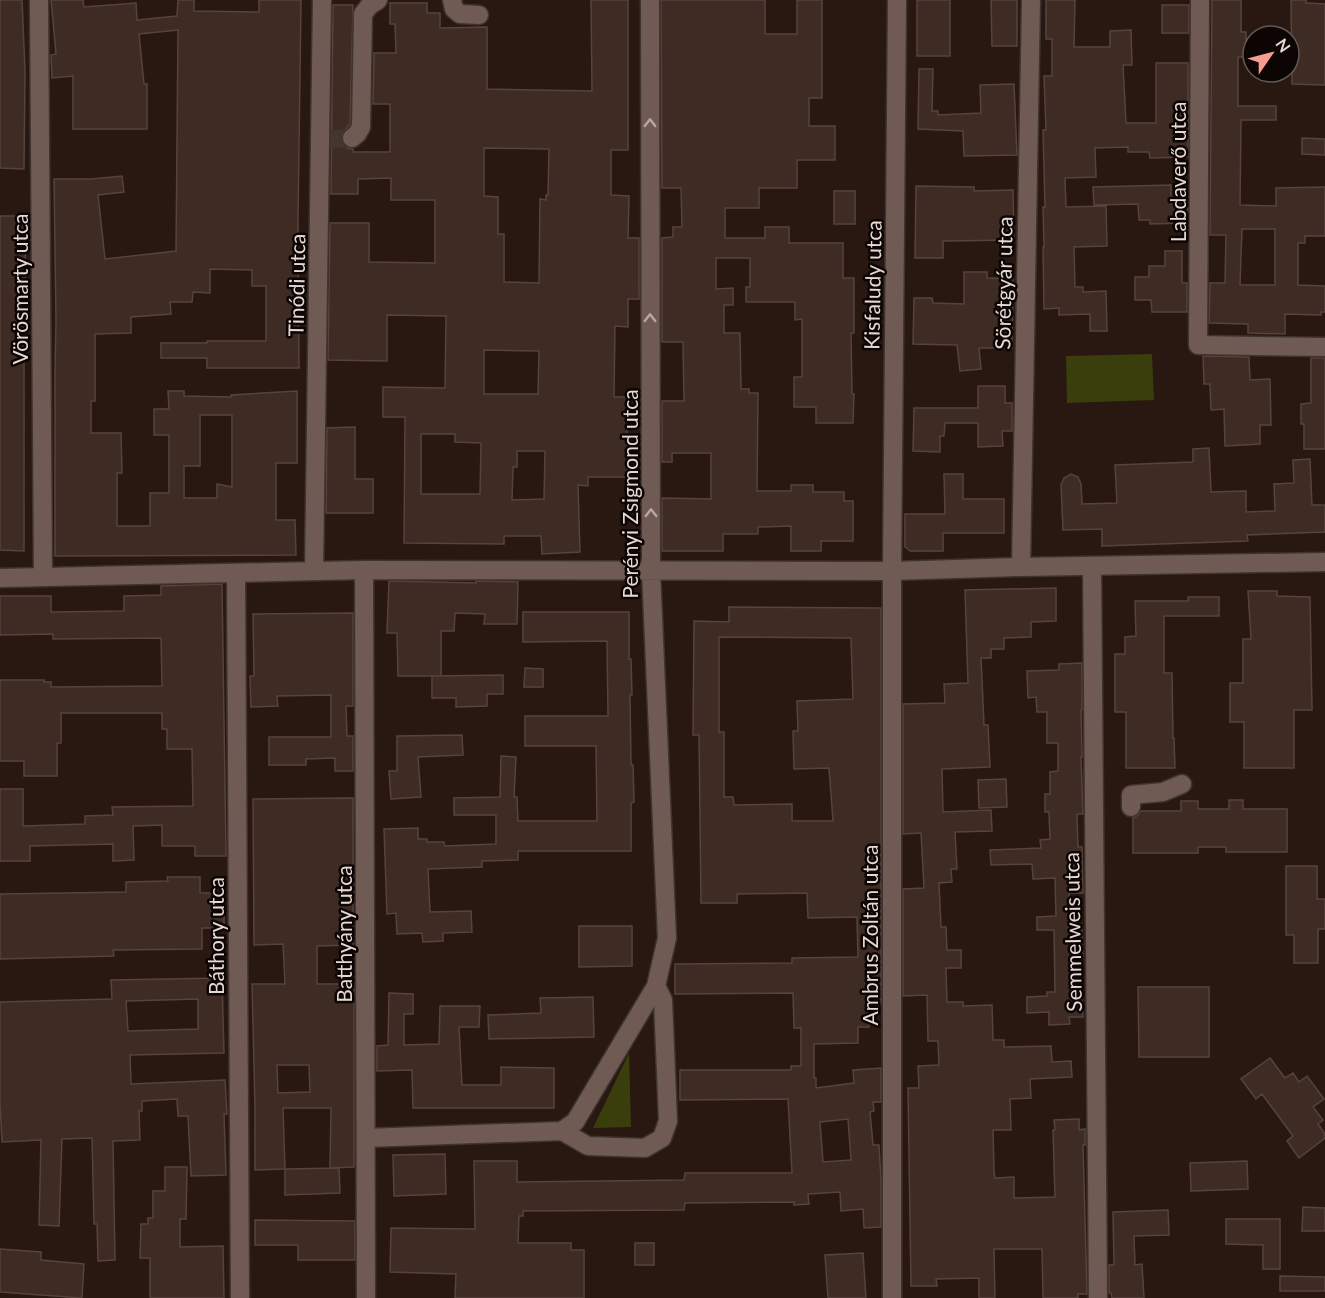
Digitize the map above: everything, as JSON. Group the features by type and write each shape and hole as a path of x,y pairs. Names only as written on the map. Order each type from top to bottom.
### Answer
{"street":[{"name":"Vörösmarty utca","path":"39,0 44,577"},
{"name":"Tinódi utca","path":"314,570 324,139 322,0"},
{"path":"352,138 361,127 363,14 370,5 378,0"},
{"path":"439,0 445,0"},
{"path":"452,0 454,9 460,14 479,15"},
{"name":"Perényi Zsigmond utca","path":"650,0 651,571 667,938 656,986 576,1122 562,1131 588,1146 645,1148 662,1138 668,1121 664,1011 663,1000 656,986"},
{"name":"Kisfaludy utca","path":"891,571 897,0"},
{"name":"Sörétgyár utca","path":"1021,567 1031,0"},
{"name":"Labdaverő utca","path":"1200,0 1198,345 1325,347"},
{"path":"0,578 314,570 891,571 1325,562"},
{"name":"Semmelweis utca","path":"1092,566 1098,1298"},
{"name":"Batthyány utca","path":"364,570 366,1298"},
{"name":"Ambrus Zoltán utca","path":"891,571 892,1298"},
{"name":"Báthory utca","path":"236,573 240,1298"},
{"path":"1131,807 1131,795 1163,792 1182,784"},
{"path":"366,1138 562,1131"}],"green space":[{"path":"1152,354 1154,400 1067,403 1066,356"},
{"path":"629,1053 631,1127 593,1128"}],"building":[{"path":"0,0 22,0 25,71 24,169 0,168"},
{"path":"51,0 83,0 84,7 136,3 137,20 177,16 178,0 194,0 194,11 259,12 259,0 301,0 298,220 299,368 207,368 207,358 161,358 161,343 266,341 266,286 252,286 252,270 210,269 210,293 193,292 192,302 170,302 171,314 131,317 131,333 95,334 95,401 91,401 91,433 121,433 122,473 117,473 117,526 150,526 150,493 169,493 169,435 154,435 154,409 169,409 168,391 184,391 184,396 231,397 231,395 297,391 297,463 276,463 276,520 295,520 296,555 55,556 54,179 122,176 124,192 98,195 105,259 176,251 178,30 139,34 144,84 147,84 147,129 73,129 73,76 52,78 51,55 56,54","holes":["200,415 232,415 232,487 217,484 217,498 184,498 184,466 200,466"]},
{"path":"591,0 628,0 628,150 611,150 611,195 629,196 628,238 639,238 639,299 628,299 628,327 615,326 614,397 627,397 627,477 588,477 588,486 578,485 580,552 542,554 541,536 504,536 504,544 404,543 405,417 383,417 383,387 445,388 446,316 387,315 387,361 328,360 330,223 369,223 369,262 435,263 435,200 391,200 391,178 358,179 358,194 331,194 333,5 353,5 350,124 342,133 341,140 347,148 353,149 353,152 390,152 390,104 373,104 374,53 396,53 395,24 390,24 390,3 427,3 427,13 440,13 440,28 487,27 487,89 592,91","holes":["484,148 549,149 548,195 546,195 546,200 540,199 539,283 504,282 504,234 498,234 498,197 484,196","484,350 539,351 538,394 484,394","421,434 455,434 455,442 481,443 480,494 421,494","517,451 545,451 544,499 512,500 513,467 517,467"]},
{"path":"661,0 765,0 765,34 797,34 797,0 822,0 822,98 809,98 809,126 835,126 835,160 797,160 797,188 759,188 759,208 725,208 725,238 765,238 765,227 789,227 789,243 843,243 843,278 854,278 854,333 851,333 853,423 816,423 816,407 794,407 794,377 802,377 802,319 795,320 795,302 746,302 746,287 750,287 750,258 716,258 716,289 733,288 733,305 724,305 724,333 740,333 741,389 749,389 749,393 758,393 757,491 791,491 791,485 813,485 813,492 844,492 844,501 853,501 853,541 821,541 821,551 791,551 791,526 758,527 758,534 723,534 723,551 662,551 662,498 711,499 711,453 672,453 672,462 662,462 662,401 684,401 683,342 662,342 662,238 673,237 673,227 682,227 681,188 662,188"},
{"path":"917,0 950,0 950,56 917,56"},
{"path":"991,0 1017,0 1017,46 992,46"},
{"path":"1046,0 1075,0 1074,47 1110,47 1110,31 1131,30 1132,65 1123,65 1126,123 1156,123 1156,63 1188,63 1188,157 1150,158 1149,152 1128,152 1128,147 1095,148 1096,177 1065,178 1066,207 1106,206 1107,246 1074,247 1075,287 1083,287 1083,292 1106,291 1107,331 1090,331 1090,314 1059,315 1059,308 1044,309 1043,130 1046,130 1044,76 1052,76 1052,39 1046,39"},
{"path":"1212,0 1241,0 1238,106 1276,106 1276,120 1241,120 1240,205 1276,206 1276,188 1325,187 1325,236 1305,236 1305,243 1298,243 1298,285 1325,286 1325,312 1321,312 1321,315 1285,314 1285,334 1248,333 1248,324 1209,323 1210,283 1225,283 1226,235 1210,235","holes":["1242,229 1275,229 1275,285 1240,285"]},
{"path":"1291,0 1325,4 1325,85 1292,84 1301,84 1301,24 1291,24"},
{"path":"1162,5 1189,5 1189,33 1162,33"},
{"path":"919,69 933,69 932,111 938,111 938,115 981,113 980,85 1014,84 1017,155 964,156 963,131 918,129"},
{"path":"1302,138 1325,139 1325,155 1302,154"},
{"path":"1171,185 1171,204 1188,203 1187,223 1150,224 1150,220 1139,220 1138,204 1094,205 1093,187"},
{"path":"916,186 974,187 974,191 1013,190 1014,240 943,241 943,258 915,258"},
{"path":"834,191 855,191 855,224 834,224"},
{"path":"0,216 26,216 24,551 0,550"},
{"path":"1165,251 1182,251 1182,283 1187,283 1187,312 1152,312 1151,300 1135,300 1135,277 1149,277 1149,266 1165,266"},
{"path":"964,272 987,272 987,278 1013,279 1012,348 979,348 981,369 960,371 957,345 913,344 914,298 932,298 933,303 964,304"},
{"path":"1203,356 1249,357 1250,380 1270,379 1271,425 1260,425 1260,444 1225,446 1224,409 1211,410 1210,384 1204,384"},
{"path":"1311,358 1325,358 1325,449 1304,449 1301,404 1311,403"},
{"path":"978,386 1005,386 1005,403 1012,403 1012,431 1002,431 1003,446 978,447 978,423 945,423 944,436 940,436 940,452 913,451 914,408 978,408"},
{"path":"355,427 355,479 373,479 373,513 326,513 327,428"},
{"path":"1209,448 1211,492 1246,491 1246,512 1275,511 1274,484 1294,483 1293,460 1310,459 1312,505 1325,505 1325,532 1247,535 1248,541 1102,546 1102,529 1063,530 1061,485 1064,478 1071,474 1078,477 1081,484 1082,504 1117,503 1115,465 1193,462 1193,449"},
{"path":"944,474 963,474 963,499 1004,499 1004,533 943,533 943,551 910,551 905,547 905,514 945,514"},
{"path":"389,581 518,582 517,624 484,624 485,614 455,613 454,631 441,631 441,676 398,676 397,633 387,633"},
{"path":"222,584 226,856 195,856 195,846 162,846 162,825 133,826 134,860 113,861 113,844 30,846 30,861 0,861 0,789 23,789 23,826 85,824 85,816 113,815 112,807 193,806 192,749 167,749 167,729 162,729 162,713 61,713 61,743 57,743 57,776 24,776 24,761 0,761 0,680 44,680 44,682 51,682 51,687 162,686 161,638 53,639 53,634 0,635 0,596 51,596 51,612 124,611 124,596 161,595 161,586"},
{"path":"1056,588 1056,621 1031,622 1031,637 1004,638 1004,649 991,649 991,658 981,658 984,725 988,725 990,767 942,769 943,812 991,810 992,831 955,832 957,869 951,869 952,882 939,883 941,927 946,927 947,950 961,950 961,968 946,968 947,1002 963,1002 963,1006 992,1005 993,1040 1004,1040 1004,1047 1051,1046 1052,1062 1071,1061 1072,1077 1030,1079 1031,1098 1010,1099 1011,1130 993,1130 994,1171 995,1178 1014,1177 1014,1198 1055,1197 1054,1120 1079,1119 1079,1130 1085,1129 1085,1145 1083,1145 1087,1294 1078,1294 1078,1298 1043,1298 1042,1249 994,1249 995,1298 979,1298 979,1278 936,1279 937,1286 911,1286 908,1088 919,1088 918,1066 939,1065 938,1041 928,1041 927,995 903,996 903,889 924,888 921,833 903,834 903,704 945,703 944,684 968,683 965,590"},
{"path":"1248,591 1277,591 1277,596 1310,597 1312,710 1294,710 1294,768 1244,768 1244,722 1230,722 1230,683 1243,683 1243,639 1251,639"},
{"path":"1188,597 1219,597 1219,616 1164,616 1164,673 1172,673 1175,768 1126,768 1126,712 1115,712 1115,654 1125,654 1125,637 1136,636 1135,601 1188,601"},
{"path":"729,607 881,608 881,1004 868,1004 869,1027 858,1027 858,1043 814,1044 814,1078 816,1078 816,1088 854,1083 853,1070 881,1068 881,1102 873,1102 874,1111 870,1112 873,1145 879,1145 881,1227 864,1228 863,1209 841,1211 840,1192 808,1194 809,1204 794,1205 794,1202 685,1203 684,1210 523,1211 523,1216 519,1216 518,1243 571,1243 571,1250 584,1250 584,1298 455,1298 456,1274 390,1272 391,1228 475,1229 474,1161 517,1161 517,1182 684,1180 685,1173 792,1173 788,1099 680,1100 680,1070 791,1070 791,1066 801,1066 801,1028 794,1028 793,993 675,994 675,964 792,963 792,958 858,957 857,917 808,918 807,893 737,894 737,903 701,903 699,735 693,735 694,621 729,622","holes":["719,637 851,638 853,699 797,701 798,731 793,731 794,769 829,768 833,821 792,821 792,804 734,805 733,797 724,797 724,732 719,732","848,1119 851,1160 823,1162 820,1122"]},
{"path":"523,612 629,612 632,695 630,695 631,765 633,765 634,802 631,803 631,851 518,851 518,860 482,861 482,867 428,869 430,912 471,911 472,932 443,933 443,941 423,942 422,933 397,934 396,913 387,914 384,829 418,828 418,839 427,839 427,842 444,842 445,846 496,844 496,815 454,815 454,798 500,797 501,756 516,757 514,797 517,797 518,821 597,821 596,746 525,746 525,716 608,716 607,641 523,642"},
{"path":"353,613 353,706 346,706 347,736 353,736 353,771 335,771 335,758 306,759 306,765 269,765 269,737 331,737 331,695 277,696 278,706 251,707 250,676 254,676 253,614"},
{"path":"1082,663 1083,814 1077,814 1078,847 1082,847 1083,893 1069,893 1070,929 1082,929 1083,1017 1069,1017 1070,1024 1049,1025 1049,1012 1027,1013 1027,997 1047,996 1047,992 1055,992 1054,930 1037,930 1037,917 1056,916 1055,878 1033,879 1032,864 991,865 990,850 1041,848 1040,840 1050,839 1049,812 1045,812 1045,794 1050,794 1050,772 1058,771 1058,743 1047,743 1047,712 1037,712 1036,697 1028,698 1027,671 1059,670 1059,664"},
{"path":"525,668 543,669 543,687 524,687"},
{"path":"503,675 503,694 487,694 487,706 456,707 456,698 432,698 432,676"},
{"path":"462,735 463,755 418,757 421,797 391,799 389,771 397,771 397,736"},
{"path":"1006,779 1007,807 979,808 978,780"},
{"path":"353,798 353,945 317,946 317,984 354,984 354,1167 330,1168 331,1108 283,1108 285,1169 255,1170 252,984 285,984 283,944 254,945 253,799","holes":["277,1065 309,1065 310,1092 278,1093"]},
{"path":"1229,800 1243,800 1243,809 1287,809 1287,852 1226,852 1226,847 1198,847 1198,853 1133,853 1133,818 1141,811 1181,811 1181,801 1198,801 1198,809 1229,809"},
{"path":"1286,866 1317,866 1317,899 1325,899 1325,929 1318,929 1318,963 1294,963 1294,935 1286,935"},
{"path":"167,877 200,877 200,893 224,893 224,928 202,928 202,949 113,950 114,956 0,959 0,894 126,892 126,882 168,881"},
{"path":"579,926 632,926 632,966 579,967"},
{"path":"222,978 224,1053 130,1055 131,1084 225,1080 226,1175 191,1176 188,1116 178,1116 177,1099 142,1101 142,1111 139,1111 140,1140 113,1141 115,1260 98,1261 97,1224 94,1224 92,1138 62,1139 59,1226 39,1225 41,1140 2,1142 0,1002 112,999 111,980","holes":["198,999 198,1029 128,1031 126,1001"]},
{"path":"1138,987 1209,987 1209,1057 1139,1057"},
{"path":"389,993 413,994 413,1014 404,1014 404,1045 439,1044 440,1006 480,1006 479,1027 459,1027 462,1085 501,1085 501,1067 554,1068 554,1108 413,1108 412,1070 377,1071 377,1046 388,1045"},
{"path":"593,997 594,1037 489,1039 488,1015 541,1013 540,998"},
{"path":"1270,1058 1285,1078 1293,1073 1299,1082 1307,1076 1324,1099 1313,1107 1323,1120 1318,1124 1325,1138 1299,1158 1287,1141 1293,1136 1262,1094 1256,1099 1241,1079"},
{"path":"445,1154 446,1194 394,1196 393,1155"},
{"path":"1247,1161 1248,1189 1191,1191 1190,1163"},
{"path":"165,1167 187,1167 186,1219 180,1219 180,1247 223,1246 224,1298 150,1298 150,1258 140,1258 141,1224 148,1224 148,1218 153,1218 153,1191 165,1191"},
{"path":"339,1168 340,1193 285,1195 285,1169"},
{"path":"1303,1207 1325,1208 1325,1231 1302,1231"},
{"path":"1168,1210 1169,1235 1134,1236 1135,1265 1142,1264 1144,1298 1112,1298 1109,1293 1109,1265 1114,1265 1113,1212"},
{"path":"1226,1219 1280,1219 1280,1269 1263,1269 1263,1245 1226,1244"},
{"path":"255,1220 355,1221 355,1260 298,1260 298,1245 255,1245"},
{"path":"635,1243 654,1243 654,1265 635,1265"},
{"path":"0,1249 41,1252 41,1260 84,1264 82,1298 0,1292"},
{"path":"863,1253 866,1298 828,1298 825,1255"},
{"path":"1280,1276 1325,1277 1325,1291 1280,1291"}],"tunnel":[{"path":"328,139 352,138"}]}
